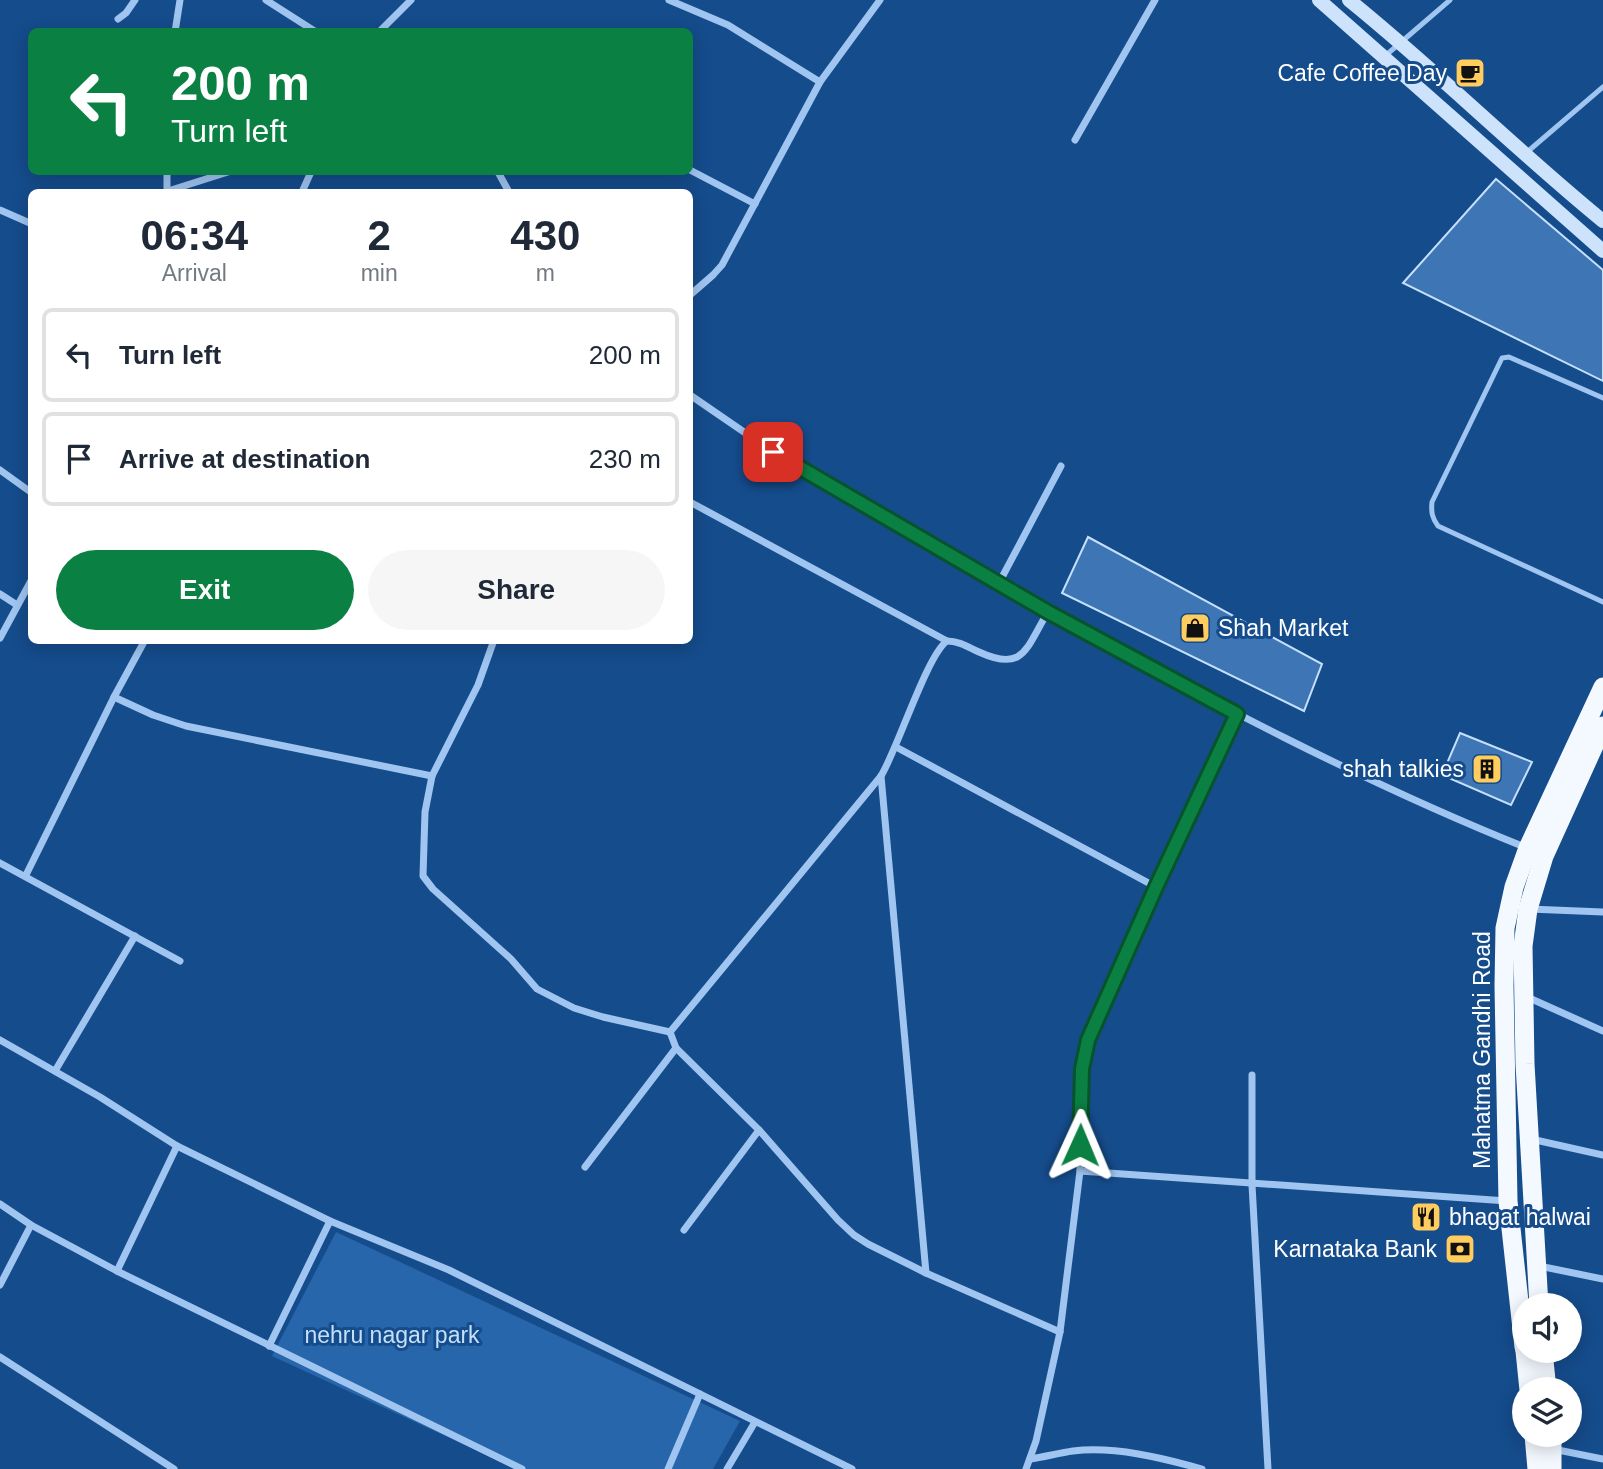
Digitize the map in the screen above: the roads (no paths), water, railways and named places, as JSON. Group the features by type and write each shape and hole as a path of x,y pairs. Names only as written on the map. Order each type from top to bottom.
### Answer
{"highway":[{"name":"Mahatma Gandhi Road","path":"1518,1293 1508,1201 1505,928 1514,887 1528,848 1603,687"},
{"name":"Mahatma Gandhi Road","path":"1538,1293 1525,1064 1523,946 1528,909 1544,856 1603,726"},
{"path":"1535,1447 1537,1469"},
{"path":"1552,1469 1553,1447"}],"main road":[{"path":"1319,0 1603,251"},
{"path":"1349,0 1401,42 1562,188 1603,221"}],"street":[{"path":"118,19 135,0"},
{"path":"176,28 180,0"},
{"path":"267,0 310,28"},
{"path":"383,28 411,0"},
{"path":"669,0 728,25 820,82"},
{"path":"693,292 722,265 820,82 880,0"},
{"path":"1075,140 1155,0"},
{"path":"693,172 755,204"},
{"path":"177,189 219,175"},
{"path":"0,210 28,222"},
{"path":"693,397 784,459 1048,612 1237,714 1373,781 1457,820 1528,848"},
{"path":"999,583 1061,466"},
{"path":"0,470 28,490"},
{"path":"693,504 947,641 957,641 996,659 1009,661 1020,656 1048,612"},
{"path":"0,638 28,586"},
{"path":"0,594 18,605"},
{"path":"670,1032 881,776 934,658 947,641"},
{"path":"26,876 143,644"},
{"path":"493,644 483,676 432,776 425,812 422,872 426,881 511,959 537,989 574,1008 670,1032"},
{"path":"114,697 166,721 186,726 432,776"},
{"path":"1026,1469 1044,1412 1060,1332 1080,1171 1084,1055 1094,1026 1156,887 1237,714"},
{"path":"896,747 1156,887"},
{"path":"881,776 926,1273"},
{"path":"0,863 180,961"},
{"path":"1528,909 1603,912"},
{"path":"55,1072 135,936"},
{"path":"1523,996 1603,1031"},
{"path":"670,1032 676,1048 759,1130 846,1228 868,1244 926,1273 1060,1332"},
{"path":"0,1040 177,1146 330,1221 449,1270 852,1469"},
{"path":"585,1167 676,1048"},
{"path":"1252,1075 1252,1185 1268,1469"},
{"path":"684,1230 759,1130"},
{"path":"1530,1139 1603,1155"},
{"path":"117,1271 177,1146"},
{"path":"1080,1171 1508,1201"},
{"path":"0,1204 30,1225 117,1271 522,1469"},
{"path":"269,1346 330,1221"},
{"path":"0,1285 30,1225"},
{"path":"1535,1265 1603,1279"},
{"path":"0,1357 174,1469"},
{"path":"668,1469 700,1394"},
{"path":"727,1469 755,1422"},
{"path":"1568,1447 1603,1459"},
{"path":"1030,1459 1074,1451 1114,1451 1202,1469"}],"lane":[{"path":"1385,56 1450,0"},
{"path":"1526,153 1603,87"},
{"path":"1603,398 1509,356 1502,358 1432,502 1431,511 1438,526 1603,601"}],"place":[{"name":"Cafe Coffee Day","path":"1470,73"},
{"name":"Shah Market","path":"1195,628"},
{"name":"shah talkies","path":"1487,769"},
{"name":"bhagat halwai","path":"1426,1217"},
{"name":"Karnataka Bank","path":"1460,1249"}],"park label":[{"name":"nehru nagar park","path":"392,1335"}]}
